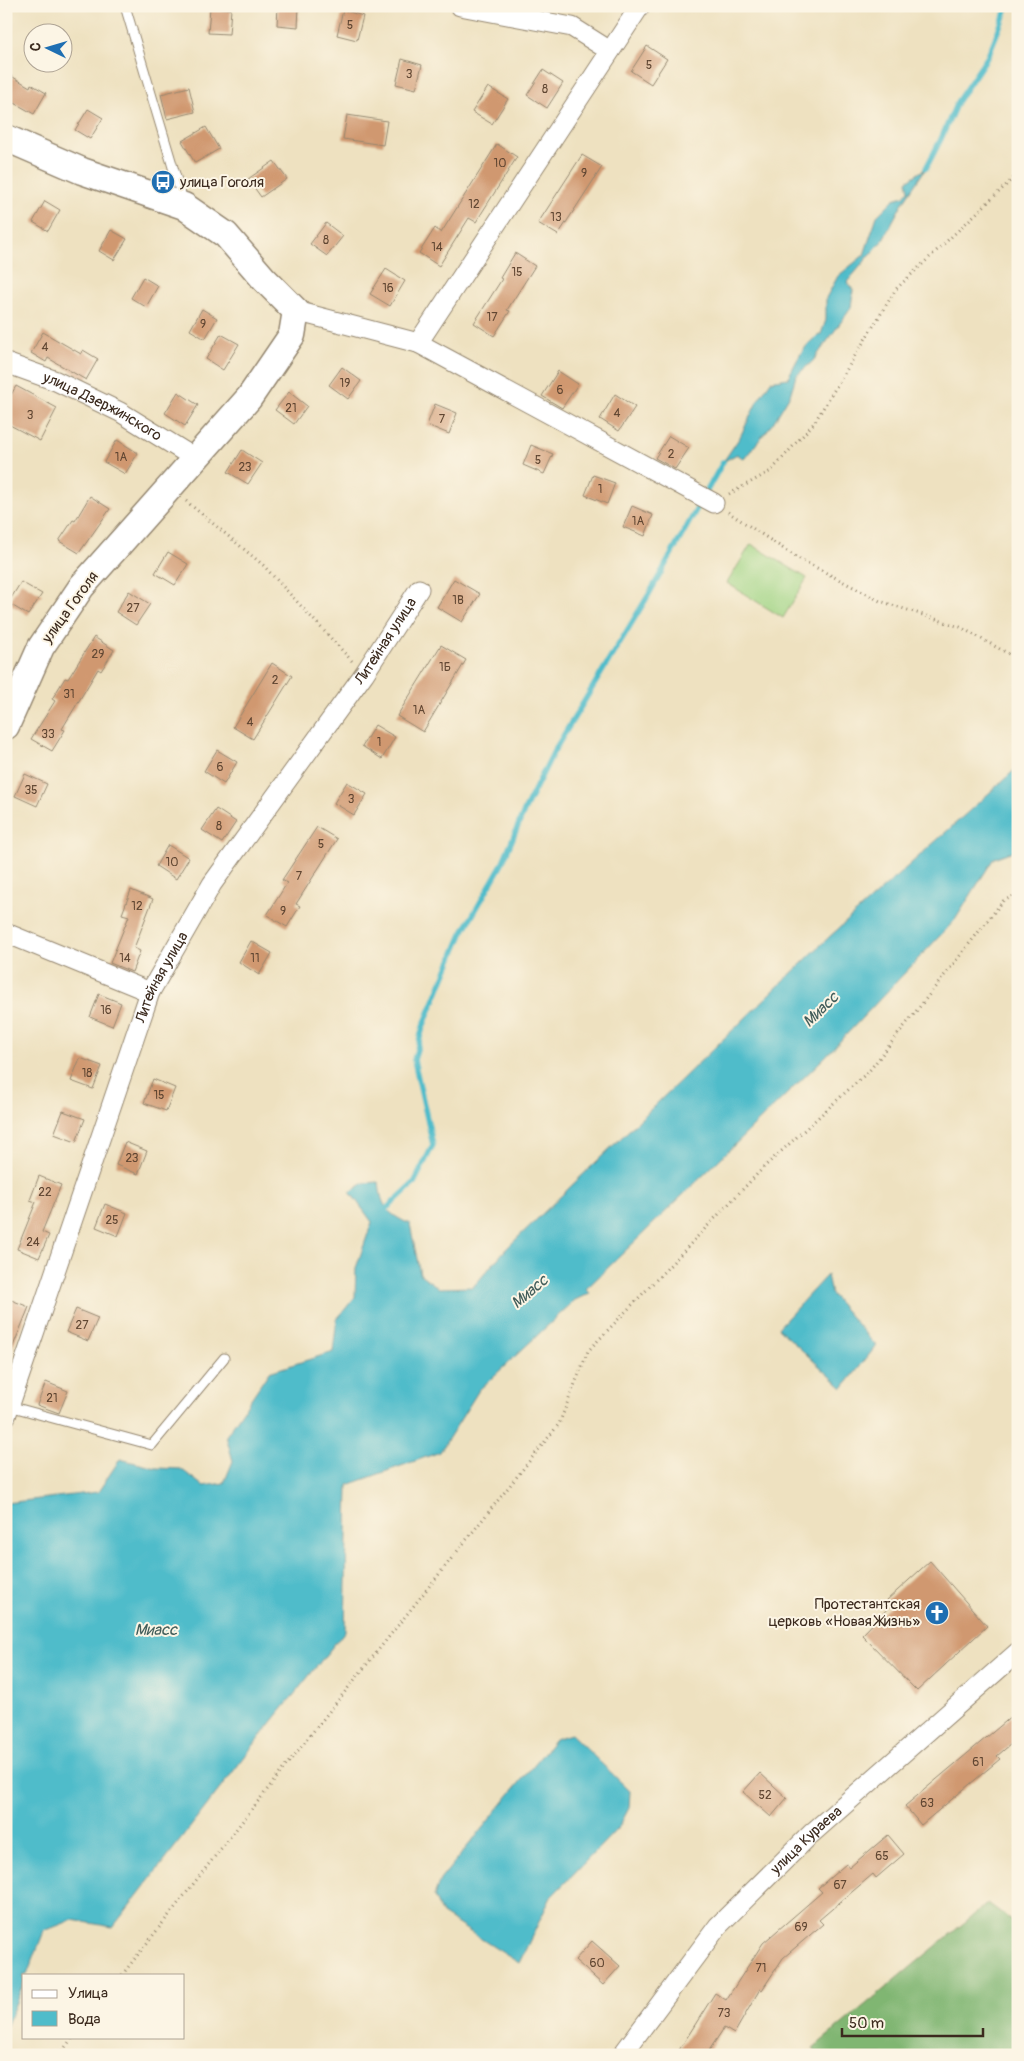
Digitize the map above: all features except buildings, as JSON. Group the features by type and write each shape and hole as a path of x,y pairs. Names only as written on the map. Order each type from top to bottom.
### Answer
{"street":[{"path":"460,6 572,27 610,51"},
{"path":"418,343 640,6"},
{"path":"6,138 82,171 184,206 226,235 264,279 296,311 418,343 714,502"},
{"name":"улица Гоголя","path":"6,726 41,647 82,586 249,398 292,335 296,311"},
{"name":"улица Дзержинского","path":"6,363 56,381 120,412 196,459"},
{"name":"Литейная улица","path":"8,1411 150,992 212,884 364,674 419,589"},
{"path":"6,932 150,992"},
{"name":"улица Кураева","path":"622,2055 718,1926 812,1834 1018,1652"}],"lane":[{"path":"125,6 184,206"},
{"path":"8,1411 152,1444 224,1358"}],"path":[{"path":"1018,174 896,289 814,423 770,471 714,502 796,557 880,601 960,627 1018,659"},
{"path":"170,487 263,566 364,674"},
{"path":"123,1974 292,1758 559,1424 588,1350 764,1167 869,1071 1003,901 1018,894"},
{"path":"59,2055 72,2038"}],"green space":[{"path":"751,544 807,578 783,618 727,583"},
{"path":"988,1903 1018,1925 1018,2055 1008,2055 997,2051 993,2055 817,2055 813,2048"}],"water":[{"path":"926,168 902,204 882,241 847,282 853,290 851,308 813,361 796,376 790,395 773,423 744,459 737,454 723,462 740,437 758,400 771,381 788,378 797,359 805,348 821,334 826,320 826,298 838,276 864,255 877,216 894,199 904,196 909,190 907,181"},
{"name":"Миасс","path":"1018,767 1018,849 994,858 955,920 825,1057 586,1289 590,1293 575,1300 479,1390 440,1452 348,1485 345,1631 256,1742 113,1927 72,1920 44,1931 27,1974 22,1974 22,1987 6,2027 6,1503 98,1492 120,1459 156,1468 181,1469 203,1486 224,1483 233,1461 226,1436 269,1372 333,1352 337,1319 355,1297 356,1268 372,1222 350,1192 364,1183 379,1182 381,1197 387,1208 396,1217 410,1224 420,1274 439,1288 473,1287 506,1249 827,939"},
{"path":"827,1275 831,1294 876,1346 843,1388 778,1328"},
{"path":"571,1734 630,1791 629,1808 619,1827 551,1897 519,1963 442,1914 434,1896 440,1880 555,1739"}],"waterway":[{"path":"926,168 957,102 988,56 1008,6"},
{"path":"387,1208 414,1183 433,1145 414,1060 423,1027 462,934 502,864 525,809 554,751 648,596 723,462"}],"place":[{"name":"улица Гоголя","path":"163,182"},
{"name":"Протестантская церковь «Новая Жизнь»","path":"937,1613"}]}
